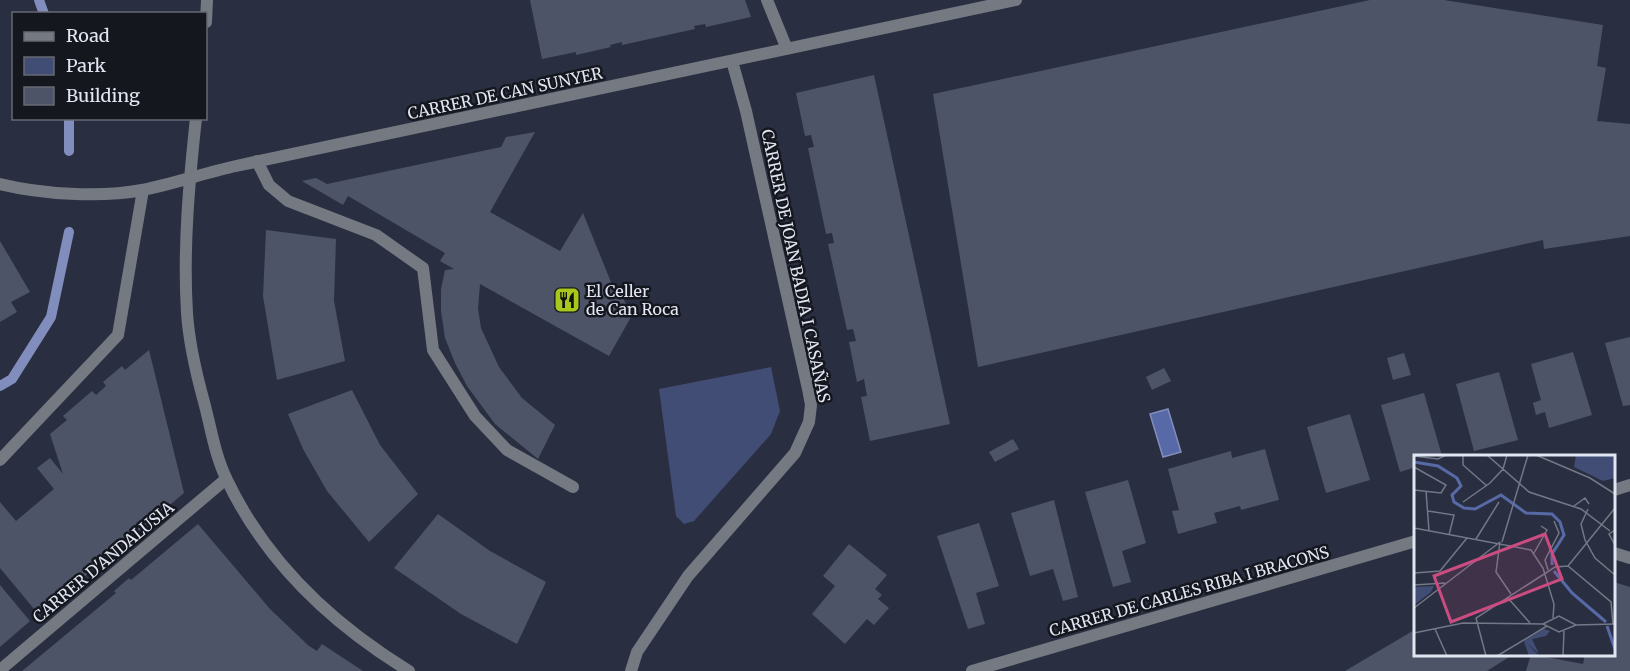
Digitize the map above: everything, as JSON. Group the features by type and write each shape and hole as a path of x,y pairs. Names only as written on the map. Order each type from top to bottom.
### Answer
{"street":[{"path":"767,0 787,49"},
{"name":"CARRER DE CAN SUNYER","path":"0,184 29,191 121,193 143,190 257,161 1016,0"},
{"name":"CARRER DE JOAN BADIA I CASAÑAS","path":"631,671 637,652 688,576 795,453 809,422 809,397 747,111 732,61"},
{"path":"196,120 187,239 187,315 198,380 213,440 226,479 260,537 313,599 351,632 409,671"},
{"path":"257,161 269,185 288,201 376,235 423,268 433,350 475,416 507,450 573,487"},
{"path":"0,460 118,335 143,190"},
{"name":"CARRER D'ANDALUSIA","path":"0,670 226,479"},
{"path":"1615,489 1630,485"},
{"name":"CARRER DE CARLES RIBA I BRACONS","path":"972,671 1414,542"},
{"path":"1615,553 1630,558"}],"green space":[{"path":"771,367 780,411 771,434 694,521 684,524 676,516 659,389"}],"shaded area":[{"path":"1168,409 1181,452 1163,457 1150,414"}],"building":[{"path":"530,0 745,0 751,17 706,27 705,24 694,26 695,29 622,45 622,42 610,45 611,47 576,55 576,52 542,59"},
{"path":"1370,0 1444,0 1603,25 1597,66 1606,68 1597,121 1630,124 1630,236 1544,249 1543,240 978,367 933,94"},
{"path":"874,75 950,424 870,441 861,397 867,396 864,379 857,382 849,342 856,341 853,329 847,330 828,244 834,243 832,233 826,234 808,148 814,147 811,135 805,136 796,93"},
{"name":"El Celler de Can Roca","path":"535,132 490,212 560,251 583,213 615,292 620,290 631,317 609,356 480,284 478,309 481,328 499,367 522,398 555,425 538,459 495,424 467,386 455,363 445,338 441,311 441,289 445,270 454,269 440,261 445,253 348,196 343,205 302,181 316,178 327,184 501,147 506,137"},
{"path":"266,230 336,239 334,301 345,361 277,380 263,296"},
{"path":"0,241 30,292 11,302 17,312 0,322"},
{"path":"1630,337 1630,405 1623,406 1605,343"},
{"path":"149,350 184,493 39,615 0,568 0,502 16,521 54,489 37,468 50,458 63,474 50,434 67,420 63,416 92,391 96,395 106,386 103,382 122,366 125,370"},
{"path":"1573,352 1592,415 1549,428 1545,412 1536,415 1533,403 1541,400 1531,364"},
{"path":"1404,353 1411,375 1393,380 1387,358"},
{"path":"1164,368 1171,381 1152,390 1146,377"},
{"path":"1499,372 1518,440 1474,451 1456,384"},
{"path":"352,390 380,445 418,494 369,542 327,491 303,449 288,414"},
{"path":"1424,393 1442,455 1414,455 1414,468 1400,472 1381,405"},
{"path":"1350,414 1370,480 1326,493 1307,427"},
{"path":"1013,439 1019,449 995,462 989,452"},
{"path":"1265,449 1279,500 1241,510 1240,506 1214,513 1217,523 1178,534 1172,511 1179,510 1168,469 1231,451 1232,458"},
{"path":"1128,480 1146,543 1122,551 1131,582 1113,587 1085,492"},
{"path":"1054,500 1078,597 1063,601 1053,569 1030,576 1011,513"},
{"path":"438,514 490,551 546,582 517,644 461,614 394,568"},
{"path":"979,523 999,586 976,593 985,624 968,629 937,536"},
{"path":"198,524 270,609 309,646 317,651 322,644 363,671 22,671 116,593 114,591 129,578 131,580"},
{"path":"849,544 887,575 875,589 882,595 878,599 889,608 874,625 867,619 845,644 812,614 835,586 823,576"},
{"path":"1615,582 1630,587 1630,671 1526,671 1530,656 1583,664 1585,656 1615,656"},
{"path":"0,585 30,621 0,647"},
{"path":"1414,630 1414,656 1511,656 1487,671 1345,671"}],"waterway":[{"path":"39,0 43,12"},
{"path":"69,120 69,151"},
{"path":"0,386 12,379 51,317 69,232"}],"place":[{"name":"El Celler de Can Roca","path":"567,300"}]}
